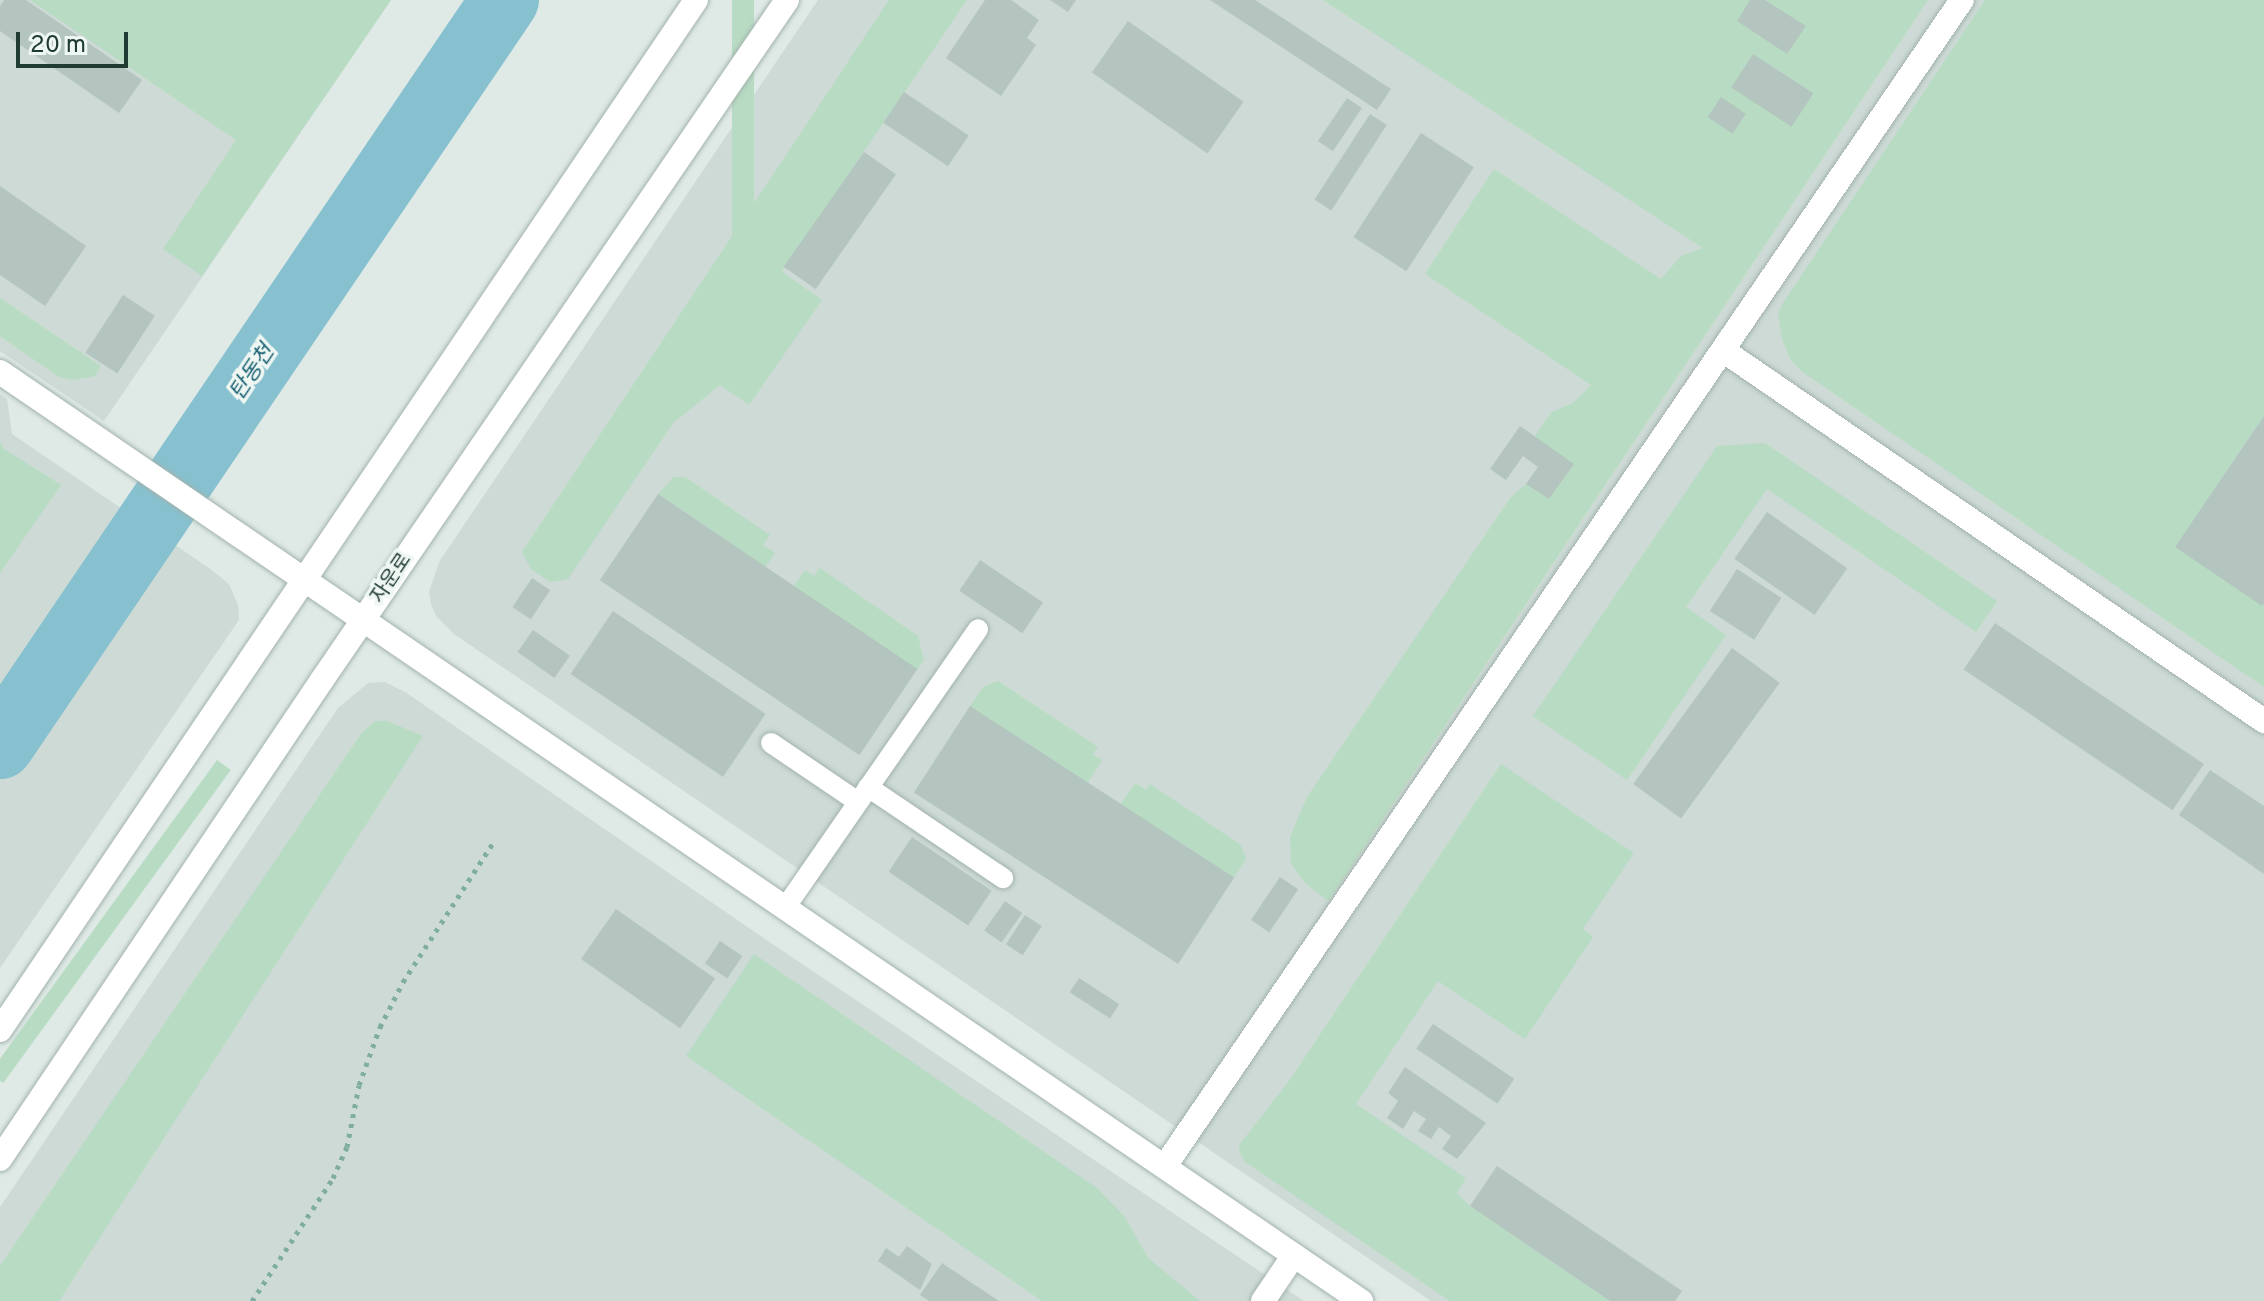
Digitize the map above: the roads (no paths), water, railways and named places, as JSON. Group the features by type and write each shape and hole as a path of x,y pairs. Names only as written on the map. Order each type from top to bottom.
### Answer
{"street":[{"path":"0,1030 696,0"},
{"name":"자운로","path":"0,1159 787,0"},
{"path":"1165,1166 1962,0"},
{"path":"1724,351 2264,721"},
{"path":"0,372 303,582 1361,1301"},
{"path":"1263,1301 1294,1255"}],"lane":[{"path":"785,908 978,629"},
{"path":"771,743 1003,878"}],"waterway":[{"name":"탄동천","path":"0,745 505,0"}]}
